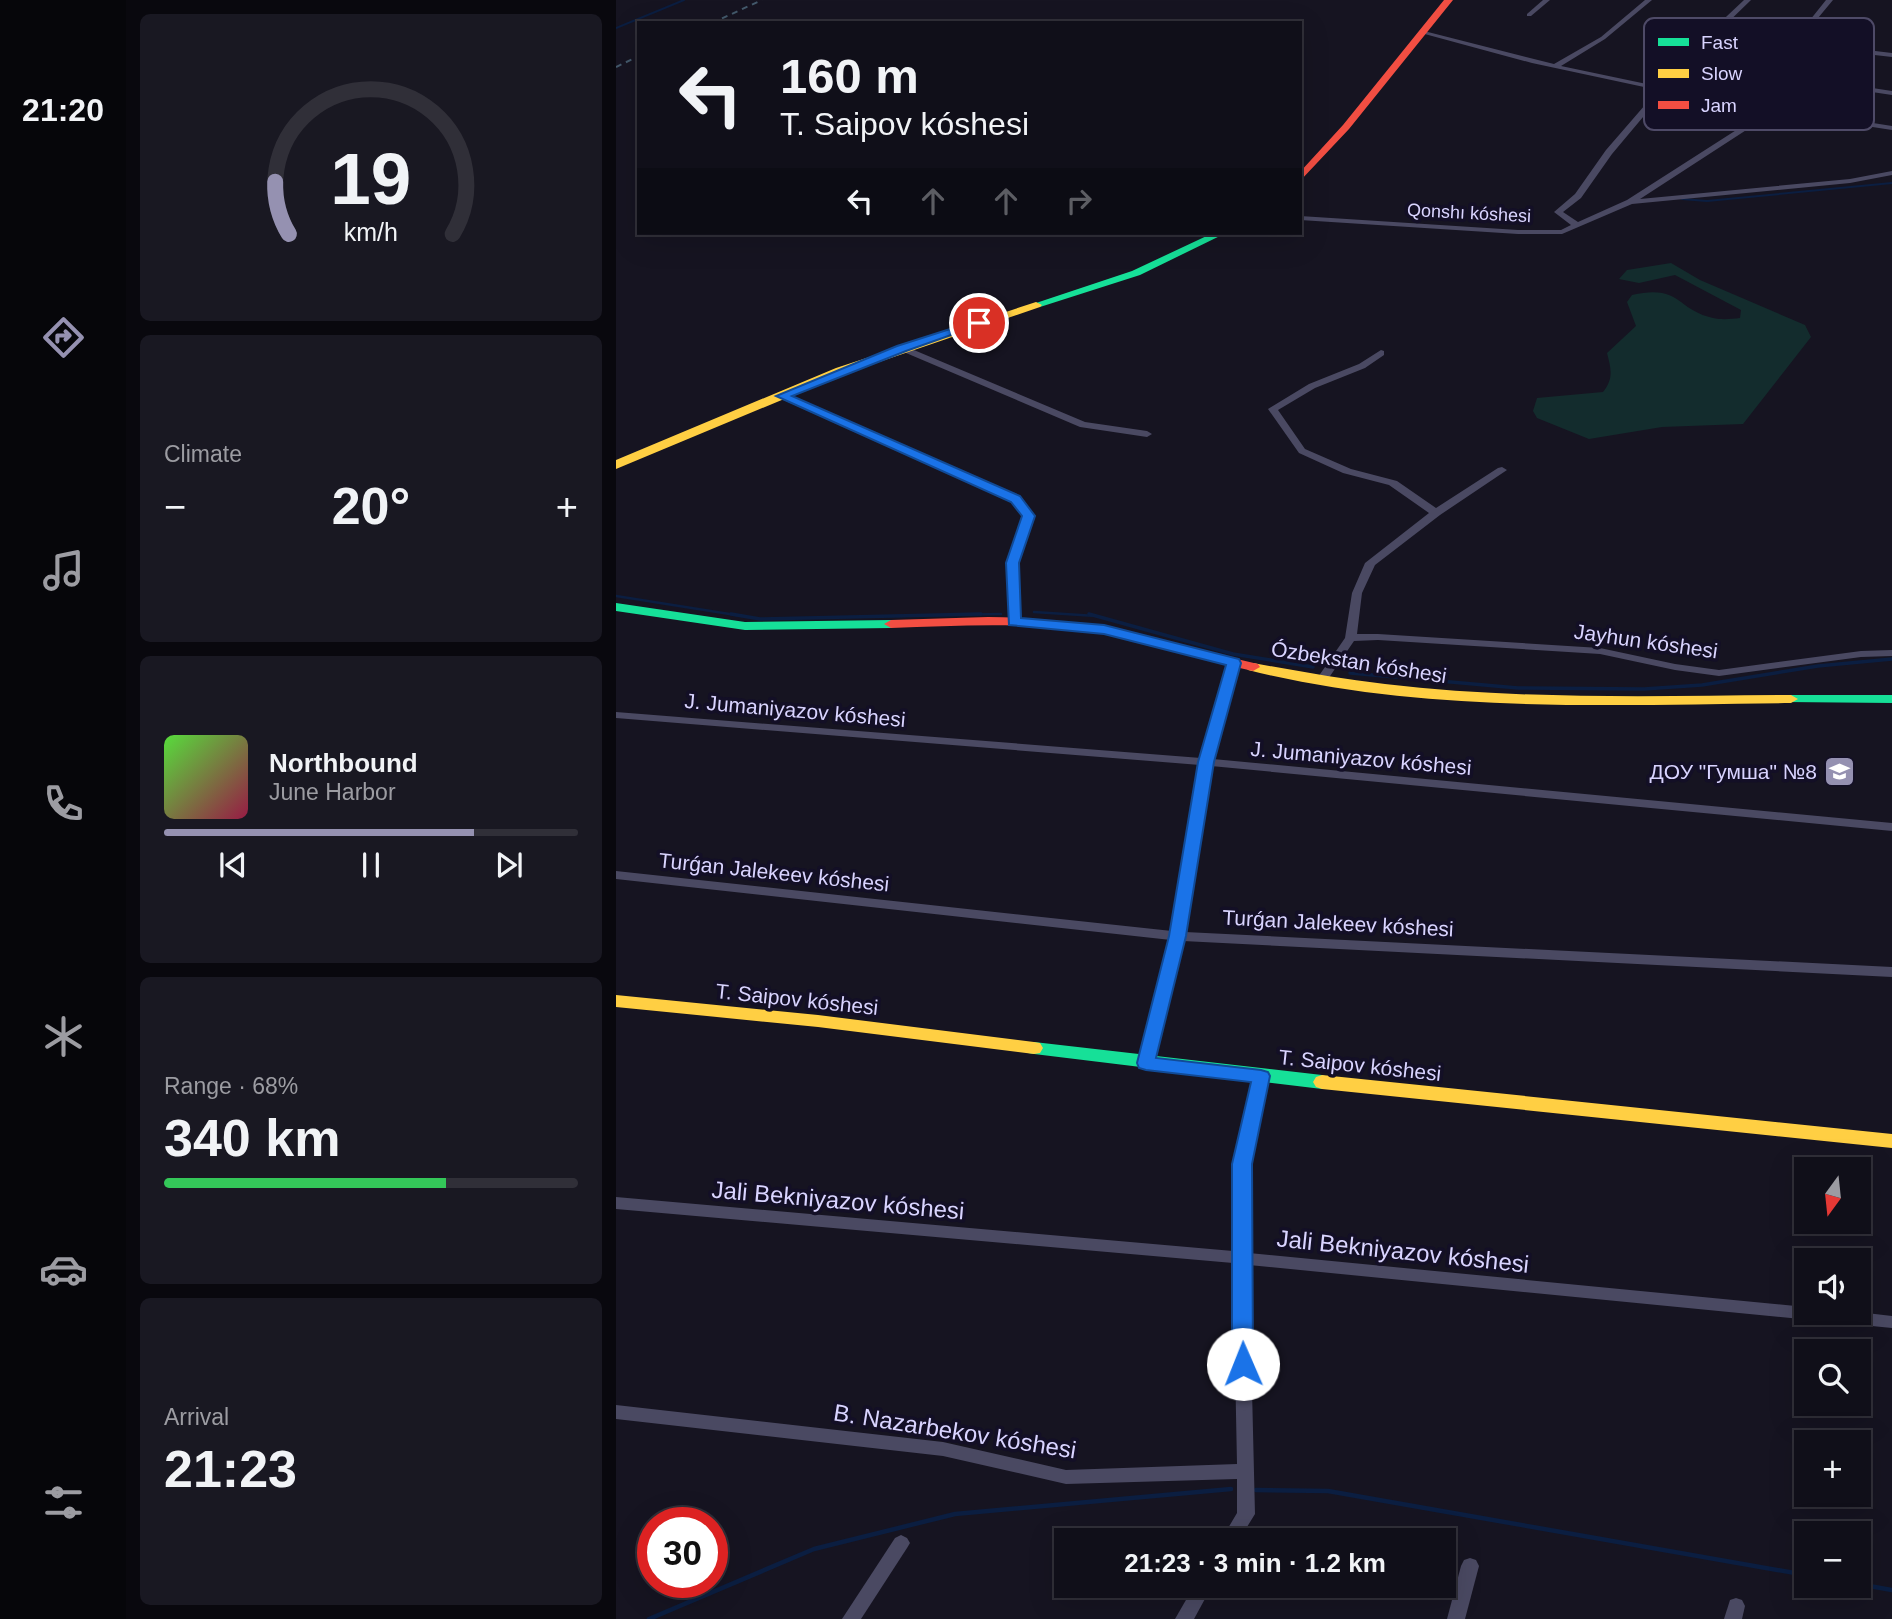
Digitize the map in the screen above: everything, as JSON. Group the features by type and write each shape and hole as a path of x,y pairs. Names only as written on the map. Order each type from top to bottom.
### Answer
{"street":[{"path":"1302,176 1449,0"},
{"path":"1529,15 1546,0"},
{"path":"1557,65 1603,38 1648,0"},
{"path":"1728,18 1748,0"},
{"path":"1815,18 1830,0"},
{"path":"1424,33 1644,86"},
{"path":"1874,52 1892,55"},
{"path":"1874,90 1892,93"},
{"path":"1576,225 1558,212 1578,196 1609,152 1644,111"},
{"path":"1874,125 1892,128"},
{"name":"Qonshı kóshesi","path":"1302,218 1537,233 1562,232 1630,202 1742,130"},
{"name":"Qonshı kóshesi","path":"1630,202 1850,181 1892,173"},
{"path":"616,464 902,348 1136,273 1217,235"},
{"path":"902,348 1083,425 1147,434"},
{"path":"1381,354 1362,366 1312,386 1273,409 1301,452 1347,471 1393,484 1436,513"},
{"path":"782,396 1016,499 1028,516 1012,563 1014,622"},
{"path":"1322,680 1351,638 1357,593 1370,563 1436,513 1502,470"},
{"name":"Ózbekstan kóshesi","path":"616,607 684,619 760,626 1014,622 1063,624 1104,630 1234,663 1322,680 1453,698 1892,699"},
{"name":"Jayhun kóshesi","path":"1351,638 1378,637 1600,651 1719,673 1861,654 1892,653"},
{"path":"1146,1063 1178,936 1206,762 1234,663"},
{"name":"J. Jumaniyazov kóshesi","path":"616,715 1206,762 1892,827"},
{"name":"Turǵan Jalekeev kóshesi","path":"616,875 1178,936 1892,972"},
{"name":"T. Saipov kóshesi","path":"616,1001 818,1021 1261,1076 1892,1141"},
{"path":"1237,1528 1246,1514 1242,1164 1261,1076"},
{"name":"Jali Bekniyazov kóshesi","path":"616,1203 1241,1258 1892,1322"},
{"name":"B. Nazarbekov kóshesi","path":"616,1412 943,1449 1066,1477 1245,1471"},
{"path":"851,1619 901,1543"},
{"path":"1455,1619 1469,1566"},
{"path":"1184,1619 1196,1598"}],"green space":[{"path":"1671,263 1700,280 1805,325 1811,337 1743,424 1662,427 1589,439 1537,418 1533,411 1537,398 1603,392 1611,373 1607,353 1636,326 1627,302 1632,295 1660,293 1713,318 1740,318 1741,310 1675,275 1639,283 1619,279 1627,270"}],"waterway":[{"path":"616,28 684,0"},
{"path":"1682,199 1707,201 1892,183"},
{"path":"616,596 742,616"},
{"path":"1034,612 1096,616"},
{"path":"731,614 760,619 981,614"},
{"path":"897,616 1001,614"},
{"path":"1089,614 1233,654 1313,667"},
{"path":"1350,673 1518,688 1644,689 1702,685 1818,666 1892,659"},
{"path":"649,1619 814,1549 955,1514 1231,1489"},
{"path":"1256,1490 1328,1491 1794,1573"},
{"path":"1871,1586 1892,1590"}],"railway":[{"path":"716,21 762,0"},
{"path":"616,67 637,57"}],"traffic: fast":[{"path":"1036,305 1136,273 1217,235"},
{"path":"616,607 745,626 891,624"},
{"path":"1791,699 1892,699"},
{"path":"1034,1048 1322,1082"}],"traffic: slow":[{"path":"616,465 840,371 1036,305"},
{"path":"1253,667 1320,680 1454,695 1588,700 1791,699"},
{"path":"616,1001 818,1021 1034,1048"},
{"path":"1322,1082 1892,1141"}],"traffic: jam":[{"path":"1302,176 1346,127 1449,0"},
{"path":"891,624 988,621 1061,624 1127,635 1253,667"}],"place":[{"name":"ДОУ \"Гумша\" №8","path":"1840,771"}],"route":[{"path":"979,323 902,348 782,396 1016,499 1028,516 1012,563 1014,622 1063,624 1104,630 1234,663 1206,762 1178,936 1146,1063 1261,1076 1242,1164 1243,1364"}]}
